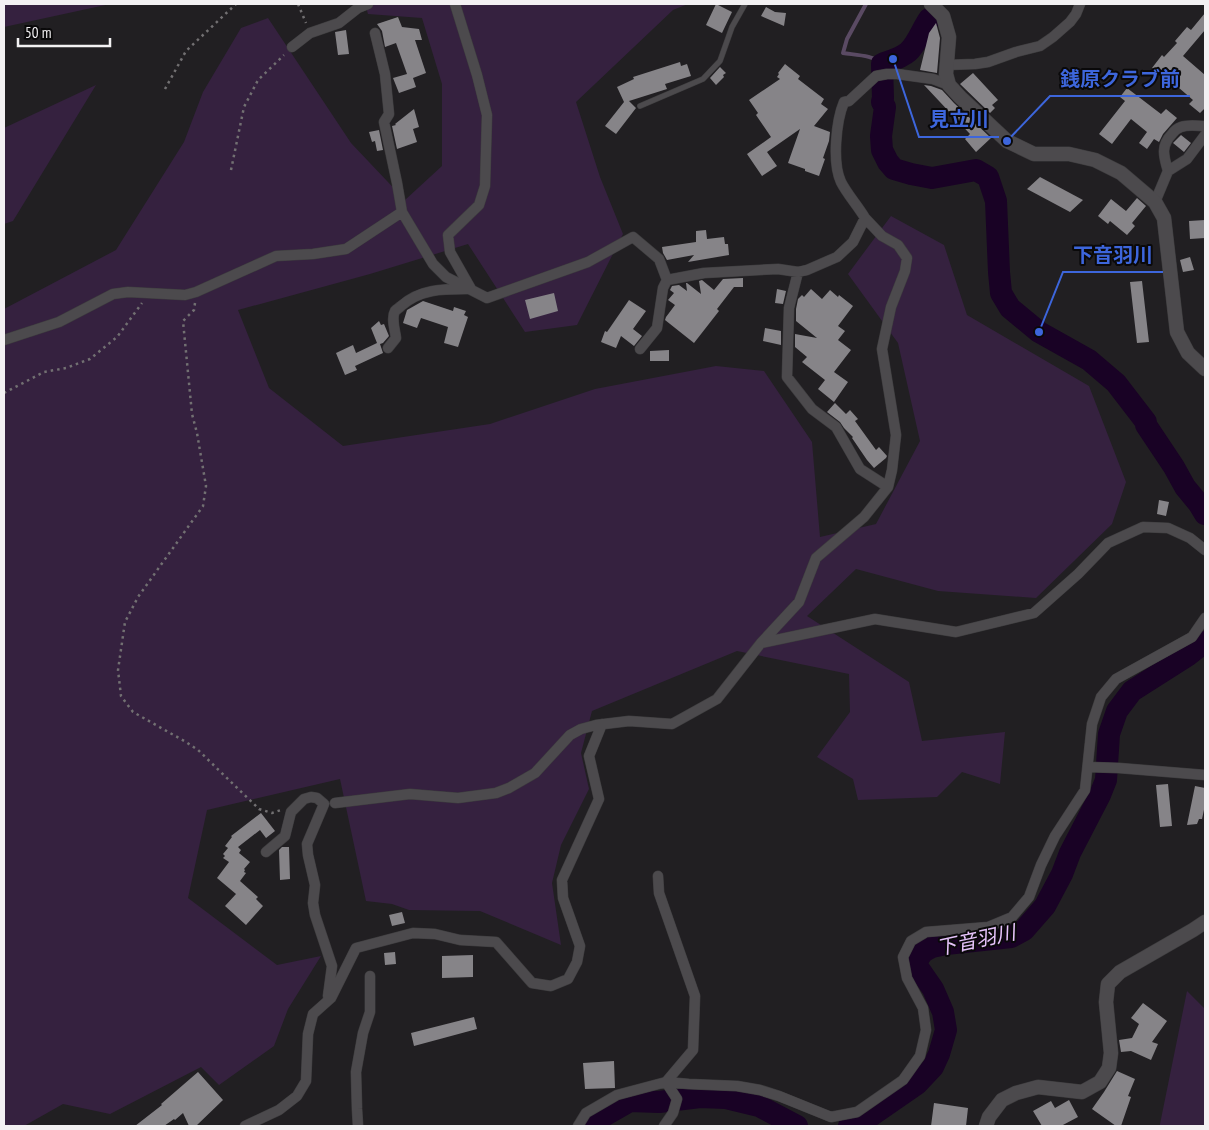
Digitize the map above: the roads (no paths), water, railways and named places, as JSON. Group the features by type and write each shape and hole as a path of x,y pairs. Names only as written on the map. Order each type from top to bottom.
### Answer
{"main road":[{"path":"931,4 942,16 949,37 946,65 949,85 1007,141 1034,154 1069,154 1095,160 1121,173 1155,202 1164,218 1177,332 1188,353 1205,369"},
{"path":"986,1126 989,1117 1002,1100 1016,1093 1038,1087 1082,1092 1100,1082 1109,1068 1111,1053 1106,1002 1108,984 1120,972 1205,922"}],"street":[{"path":"292,47 310,32 339,23 358,8 368,4"},
{"path":"455,4 487,115 485,186 479,205 448,235 450,252 471,289"},
{"path":"946,65 988,62 1040,46 1070,22 1080,4"},
{"path":"375,33 385,74 389,114 384,122 398,183 402,212 433,264 446,276 487,298 588,262 633,237 659,259 667,280 663,288 657,328 640,349"},
{"path":"335,803 410,794 458,798 496,794 535,773 570,735 581,729 628,721 672,724 717,699 761,643 799,602 816,558 864,517 888,487 892,470 896,435 882,349 891,307 905,271 907,258 898,245 882,236 865,218 841,182 837,168 837,134 840,111 844,102 849,101 876,76 897,74 933,78 949,85"},
{"path":"1168,171 1163,156 1164,144 1169,136 1179,127 1190,125 1205,126"},
{"path":"1155,202 1168,171 1187,159 1205,135"},
{"path":"4,340 59,322 113,294 128,292 185,295 196,292 276,256 313,254 346,249 402,212"},
{"path":"667,280 704,273 778,269 798,272 807,270 837,257 853,242 865,218"},
{"path":"798,272 789,308 787,377 812,409 836,427 860,469 888,487"},
{"path":"388,348 396,338 393,321 395,312 407,300 423,292 471,289"},
{"path":"761,643 876,619 956,632 1034,613 1078,574 1108,543 1143,526 1168,528 1190,538 1205,550"},
{"path":"578,1126 586,1113 617,1096 666,1082 736,1086 760,1090 831,1117 857,1112 904,1080 920,1056 926,1030 924,1008 907,978 903,957 911,941 926,932 988,927 1012,917 1029,897 1041,865 1055,836 1085,790 1092,724 1101,698 1116,679 1192,636 1205,618"},
{"path":"245,1126 278,1110 297,1096 306,1081 308,1034 314,1014 332,998 356,948 413,933 435,934 460,940 496,942 532,983 551,986 568,979 577,962 580,946 563,898 562,880 599,798 589,756 602,724"},
{"path":"1088,767 1205,775"},
{"path":"266,852 285,836 291,812 304,799 317,798 324,804 307,844 315,885 315,915 332,966 330,988 326,1002"},
{"path":"658,876 659,893 695,996 693,1050 666,1082"},
{"path":"358,1126 356,1072 363,1033 370,1012 370,976"},
{"path":"664,1126 673,1112 677,1099 666,1082"}],"lane":[{"path":"640,106 703,79 720,61 732,27 745,4"}],"waterway":[{"path":"866,4 847,39 843,53 869,57 882,64"},
{"name":"下音羽川","path":"929,19 908,52 899,58 882,64 882,102 885,107 881,136 882,150 888,162 894,169 932,178 976,170 988,177 996,201 1001,293 1010,308 1039,332 1089,360 1116,383 1146,422 1146,425 1185,487 1205,514"},
{"name":"下音羽川","path":"849,1126 865,1120 917,1084 933,1067 939,1054 946,1030 943,1012 933,989 915,963 923,952 932,947 946,944 1011,937 1024,930 1045,906 1100,795 1106,780 1109,734 1117,711 1132,691 1187,656 1205,642"},
{"name":"下音羽川","path":"596,1126 602,1117 630,1101 659,1102 700,1097 726,1098 759,1106 797,1126"}],"place":[{"name":"見立川","path":"893,59"},
{"name":"銭原クラブ前","path":"1007,141"},
{"name":"下音羽川","path":"1039,332"}]}
